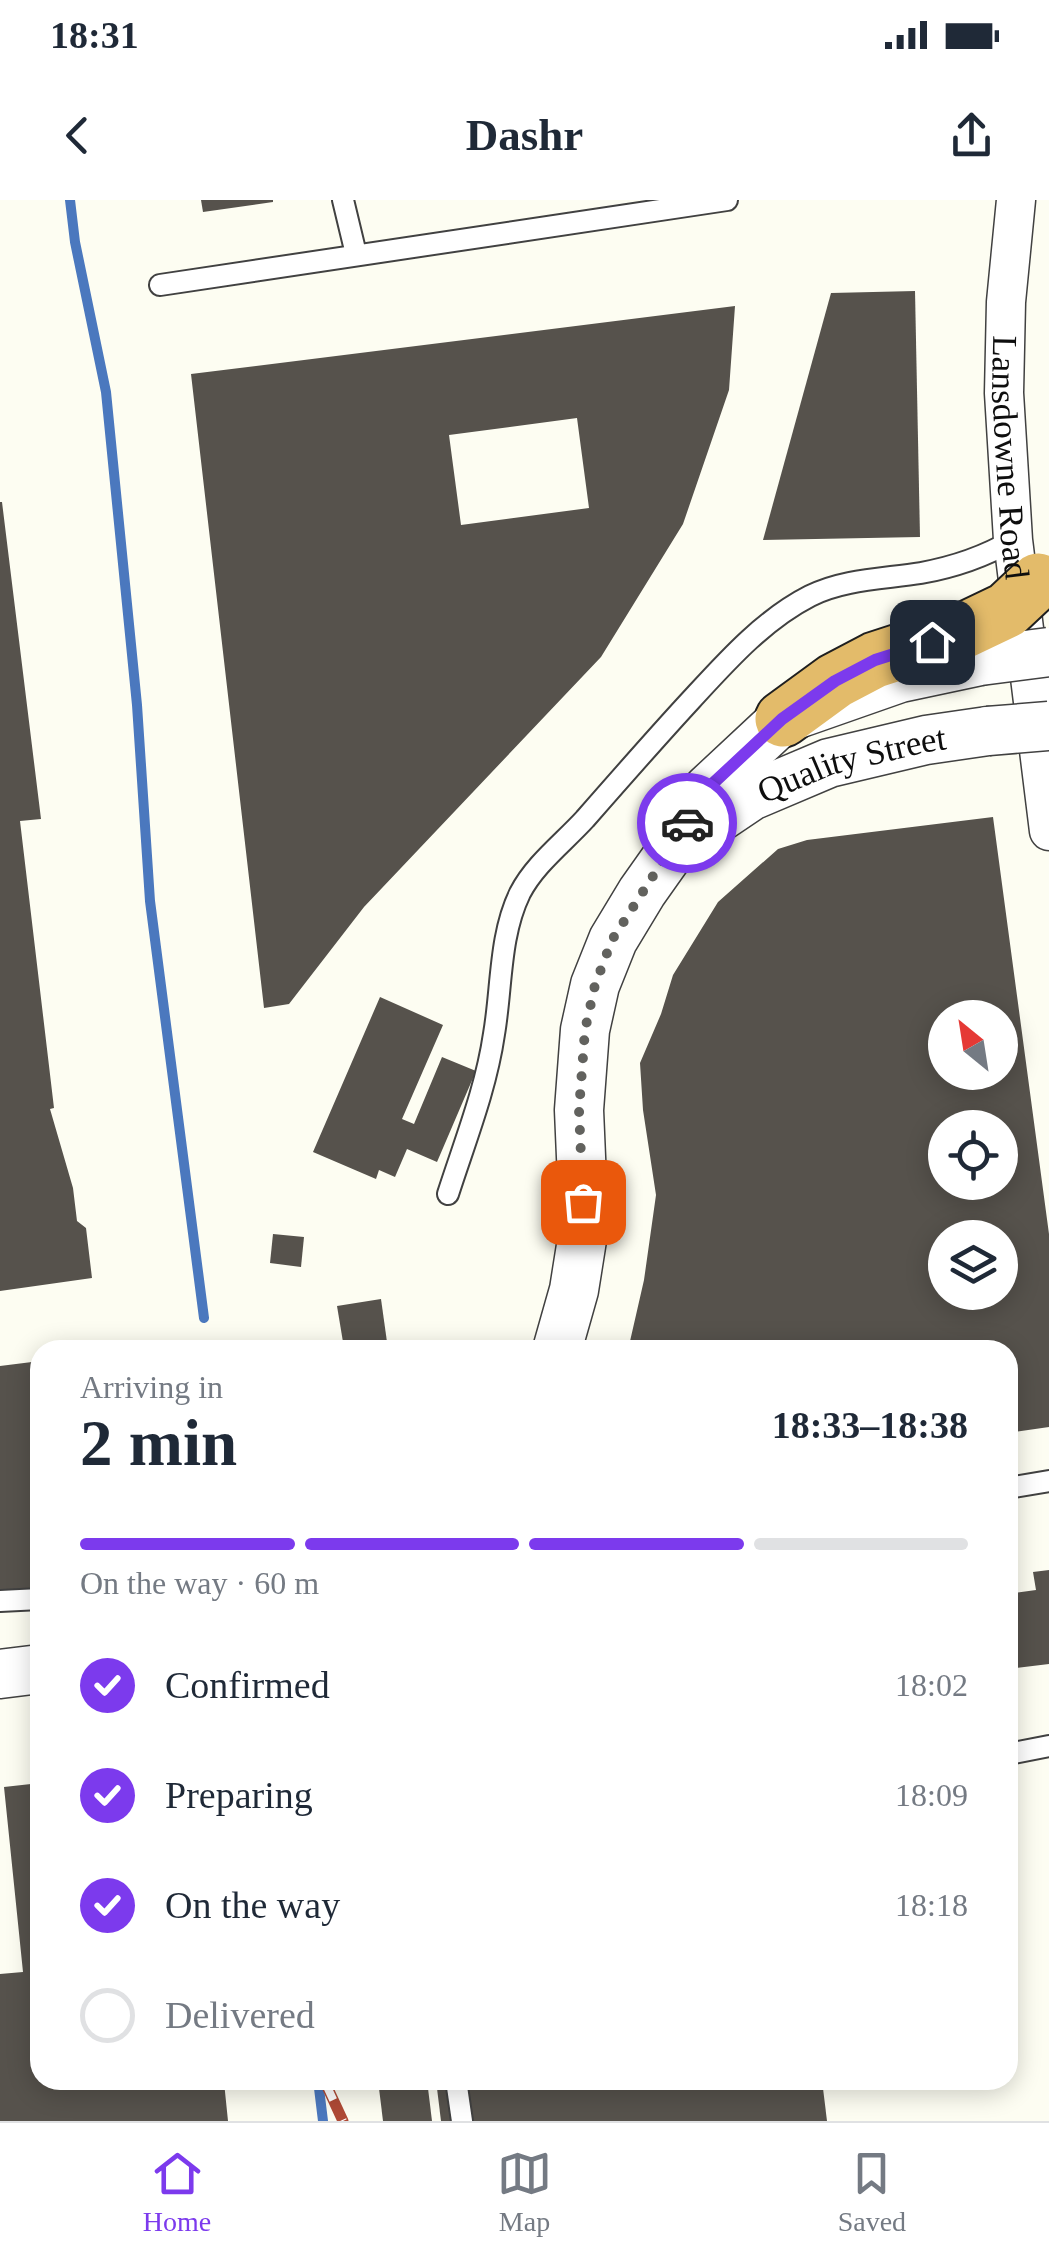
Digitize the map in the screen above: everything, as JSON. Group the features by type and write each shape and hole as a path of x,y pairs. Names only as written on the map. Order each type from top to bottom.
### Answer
{"highway":[{"path":"782,719 835,681 875,660 971,647 1007,610 1033,560"}],"street":[{"name":"Lansdowne Road","path":"1016,200 1006,302 1004,392 1033,560 1049,831"},
{"path":"971,647 1049,652"},
{"name":"Quality Street","path":"560,1340 574,1290 584,1227 579,1110 585,1030 612,940 708,788 782,719"},
{"name":"Quality Street","path":"671,850 751,796 829,763 926,740 1049,726"},
{"path":"0,1674 30,1670"}],"lane":[{"path":"343,200 356,254"},
{"path":"160,285 727,200"},
{"path":"448,1194 486,1078 505,947 520,893 534,872 722,666 784,612 838,586 951,567 991,553 1033,560"},
{"path":"1018,1486 1049,1481"},
{"path":"0,1601 30,1600"},
{"path":"1018,1752 1049,1746"},
{"path":"457,2090 462,2121"}],"building":[{"path":"201,200 273,200 273,202 203,212"},
{"path":"915,291 920,537 763,540 831,293"},
{"path":"735,306 729,390 683,524 601,657 364,907 289,1004 264,1008 191,374","holes":["577,418 589,508 461,525 449,435"]},
{"path":"0,502 41,819 20,821 54,1108 50,1109 73,1188 77,1221 86,1228 92,1278 0,1291"},
{"path":"993,817 1018,1000 928,1000 928,1090 1018,1090 1018,1003 1049,1234 1049,1427 1018,1432 1018,1340 630,1340 644,1280 656,1195 640,1063 673,975 718,902 778,849 807,840"},
{"path":"380,997 443,1025 402,1119 414,1124 442,1057 476,1071 437,1162 407,1149 395,1177 379,1170 376,1179 313,1152"},
{"path":"273,1234 304,1237 301,1267 270,1263"},
{"path":"381,1299 387,1340 343,1340 337,1306"},
{"path":"30,1362 30,1593 0,1597 0,1366"},
{"path":"1049,1570 1049,1664 1018,1668 1018,1593 1036,1590 1033,1572"},
{"path":"30,1784 30,2090 225,2090 228,2121 0,2121 0,1974 23,1972 4,1787"},
{"path":"379,2090 428,2090 432,2121 383,2121"},
{"path":"437,2090 823,2090 827,2121 441,2121"}],"waterway":[{"path":"70,200 106,392 137,705 150,901 204,1318"},
{"path":"319,2090 323,2121"}],"railway":[{"path":"329,2090 343,2121"}],"way so far":[{"path":"583,1202 579,1110 585,1030 595,985 612,940 687,823"}],"route":[{"path":"687,823 708,788 782,719 835,681 875,660 932,642"}]}
